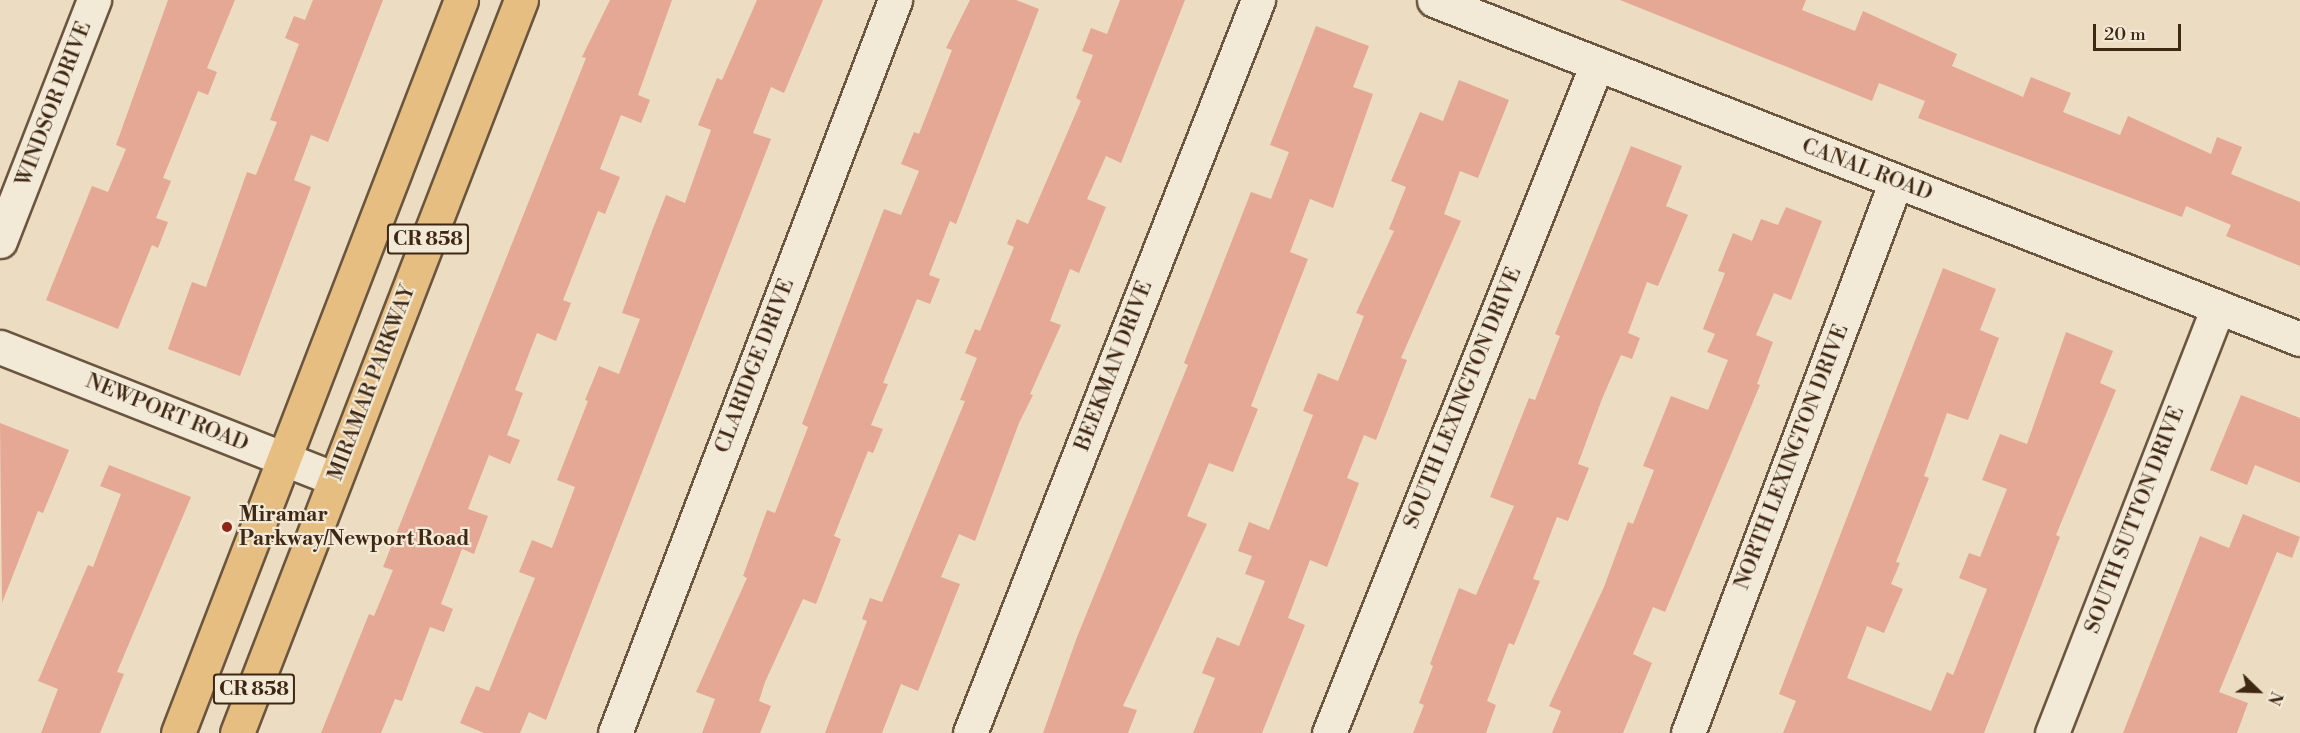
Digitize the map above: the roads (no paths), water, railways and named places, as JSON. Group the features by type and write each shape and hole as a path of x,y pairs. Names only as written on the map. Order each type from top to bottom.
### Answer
{"main road":[{"name":"CR 858","path":"177,733 461,0"},
{"name":"MIRAMAR PARKWAY","path":"237,733 521,0"}],"street":[{"name":"WINDSOR DRIVE","path":"0,241 94,0"},
{"name":"CLARIDGE DRIVE","path":"615,733 895,0"},
{"name":"BEEKMAN DRIVE","path":"970,733 1258,0"},
{"name":"CANAL ROAD","path":"1434,0 2300,339"},
{"name":"SOUTH LEXINGTON DRIVE","path":"1329,733 1597,64"},
{"name":"NORTH LEXINGTON DRIVE","path":"1688,733 1896,181"},
{"name":"SOUTH SUTTON DRIVE","path":"2052,733 2217,307"},
{"name":"NEWPORT ROAD","path":"0,347 335,479"}],"place":[{"name":"Miramar Parkway/Newport Road","path":"227,527"}]}
